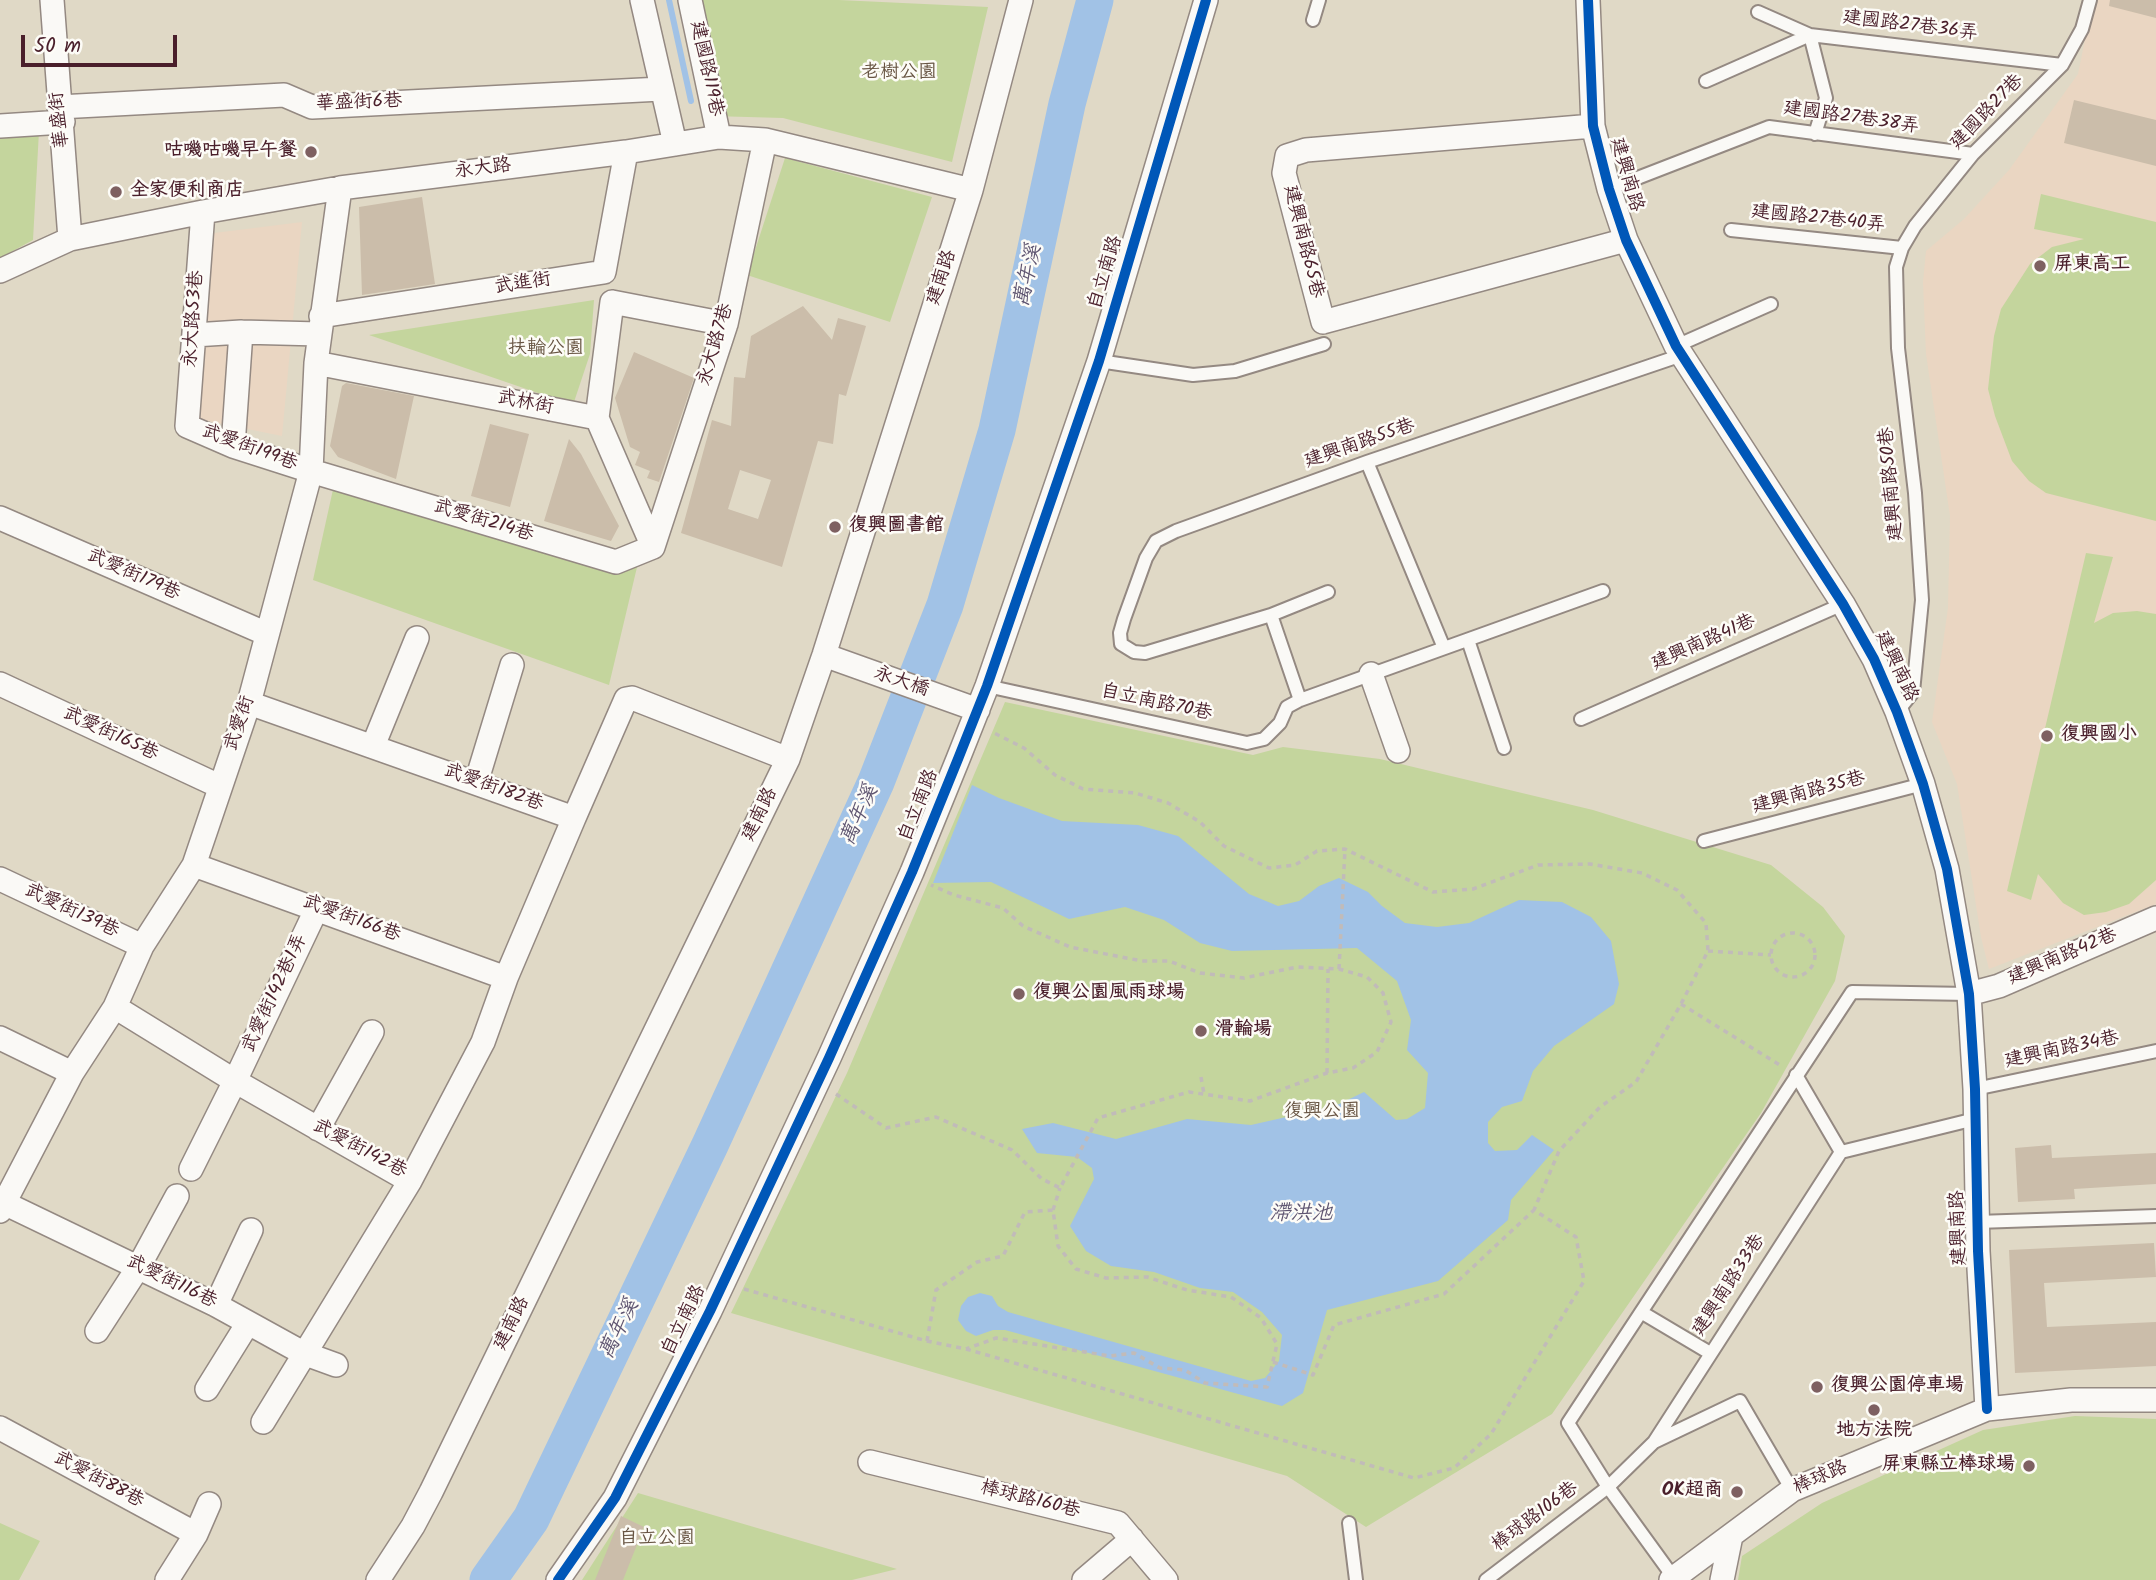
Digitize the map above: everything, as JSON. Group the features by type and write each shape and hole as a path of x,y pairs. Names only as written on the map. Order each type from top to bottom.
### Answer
{"street":[{"name":"華盛街","path":"52,0 70,239"},
{"path":"642,0 675,144"},
{"name":"建國路119巷","path":"690,0 719,137"},
{"name":"建南路","path":"378,1580 413,1526 431,1492 789,759 825,656 971,190 1021,0"},
{"name":"自立南路","path":"558,1580 615,1498 710,1311 829,1058 920,878 958,759 982,719 987,686 1099,361 1206,0"},
{"name":"建興南路","path":"1588,0 1593,126 1609,189 1626,240 1679,350 1843,604 1874,659 1923,783 1947,869 1969,994 1987,1409"},
{"name":"華盛街6巷","path":"0,126 61,115 284,95 313,107 662,89"},
{"name":"建興南路65巷","path":"1593,126 1306,150 1287,156 1284,173 1323,322 1626,240"},
{"name":"永大路","path":"0,271 70,239 203,212 340,188 626,152 719,137 765,140 971,190"},
{"name":"永大路7巷","path":"653,547 726,324 765,140"},
{"path":"626,152 604,272 612,302 597,418 653,547"},
{"name":"武愛街","path":"2,1205 72,1073 116,1007 142,946 194,864 249,703 311,471 316,363 340,188"},
{"name":"永大路53巷","path":"187,426 203,212"},
{"name":"武進街","path":"194,335 320,325 604,272"},
{"path":"612,302 726,324"},
{"path":"233,446 241,332"},
{"name":"武林街","path":"316,363 597,418"},
{"name":"武愛街199巷","path":"187,426 233,446 311,471"},
{"name":"武愛街214巷","path":"311,471 616,562 653,547"},
{"name":"武愛街179巷","path":"0,518 267,634"},
{"path":"373,746 417,638"},
{"name":"永大橋","path":"825,656 954,701 982,719"},
{"path":"476,783 512,665"},
{"path":"1371,674 1398,751"},
{"name":"武愛街165巷","path":"0,684 219,786"},
{"path":"506,978 626,699 632,698 789,759"},
{"name":"武愛街182巷","path":"249,703 574,818"},
{"name":"武愛街166巷","path":"194,864 506,978"},
{"name":"武愛街139巷","path":"0,879 142,946"},
{"name":"武愛街142巷1弄","path":"191,1169 317,908"},
{"name":"建興南路42巷","path":"1969,994 1999,986 2156,918"},
{"name":"武愛街142巷","path":"116,1007 235,1081 410,1181 483,1042 506,978"},
{"path":"318,1129 372,1032"},
{"path":"0,1038 72,1073"},
{"path":"262,1422 410,1181"},
{"path":"97,1331 139,1266 177,1196"},
{"name":"武愛街116巷","path":"2,1205 139,1266 303,1353 335,1365"},
{"path":"216,1305 251,1230"},
{"path":"207,1389 248,1323"},
{"name":"棒球路","path":"1672,1579 1792,1490 1987,1409 2071,1400 2156,1400"},
{"name":"武愛街88巷","path":"0,1428 196,1534"},
{"name":"棒球路160巷","path":"870,1462 1118,1522 1166,1580"},
{"path":"167,1580 196,1534 209,1504"},
{"path":"1721,1580 1731,1536"},
{"path":"1084,1580 1132,1539"}],"lane":[{"path":"1313,20 1319,0"},
{"name":"建國路27巷","path":"1902,248 1915,226 1973,154 2062,65 2082,29 2090,0"},
{"name":"建國路27巷36弄","path":"1758,12 1810,35 2062,65"},
{"path":"1706,81 1810,35 1826,98 1815,134"},
{"name":"建國路27巷38弄","path":"1609,189 1769,127 1973,154"},
{"name":"建國路27巷40弄","path":"1731,230 1902,248"},
{"name":"建興南路50巷","path":"1897,712 1913,692 1922,600 1915,493 1898,348 1896,267 1902,248"},
{"name":"建興南路55巷","path":"1270,615 1145,653 1134,652 1121,644 1120,633 1124,619 1146,558 1156,541 1176,531 1679,350 1771,304"},
{"path":"1099,361 1193,375 1235,371 1324,344"},
{"path":"1367,462 1444,648"},
{"name":"自立南路70巷","path":"987,686 1247,743 1265,739 1280,723 1287,707 1300,700 1603,590"},
{"path":"1300,700 1270,615 1328,592"},
{"name":"建興南路41巷","path":"1581,719 1843,604"},
{"path":"1468,640 1504,748"},
{"name":"建興南路35巷","path":"1704,841 1923,783"},
{"path":"1710,1353 1641,1312 1852,992 1969,994"},
{"name":"建興南路34巷","path":"1975,1089 2156,1051"},
{"path":"1796,1075 1841,1152 1975,1119"},
{"name":"建興南路33巷","path":"1654,1442 1841,1152"},
{"path":"1977,1222 2156,1216"},
{"name":"棒球路106巷","path":"1641,1312 1568,1423 1608,1487 1672,1579"},
{"path":"1608,1487 1654,1442 1740,1401 1792,1490"},
{"name":"棒球路106巷","path":"1486,1580 1608,1487"},
{"path":"1349,1523 1356,1580"}],"path":[{"path":"982,719 1024,748 1055,775 1083,789 1135,793 1168,803 1200,822 1224,846 1269,868 1295,865 1317,851 1345,849 1433,892 1473,889 1538,864 1590,864 1642,873 1676,890 1706,923 1707,951 1681,1004 1636,1082 1600,1107 1559,1151 1534,1210 1444,1294 1334,1325 1313,1375 1273,1362"},
{"path":"1339,969 1345,849"},
{"path":"920,878 954,895 1003,908 1023,926 1070,947 1142,961 1168,961 1199,973 1244,978 1297,967 1339,969 1367,976 1384,993 1391,1022 1377,1052 1353,1068 1326,1073 1250,1101 1189,1092 1098,1118 1060,1188 1053,1210 1058,1246 1076,1269 1107,1278 1147,1277 1187,1290 1231,1297 1261,1318 1277,1344 1267,1387 1205,1383 1185,1370 1160,1368 1134,1353 1110,1356 996,1338 966,1349"},
{"path":"1794,933 1800,934 1811,943 1815,956 1809,970 1796,976 1781,973 1772,962 1770,954 1775,941 1794,933"},
{"path":"1707,951 1770,954"},
{"path":"1326,1073 1328,969"},
{"path":"1681,1004 1796,1075"},
{"path":"1201,1077 1204,1094"},
{"path":"836,1094 886,1128 936,1117 1012,1150 1042,1179 1060,1188"},
{"path":"927,1341 936,1290 977,1262 1003,1256 1025,1212 1053,1210"},
{"path":"736,1287 927,1341 966,1349 1413,1478 1454,1468 1491,1434 1584,1281 1576,1237 1534,1210"}],"shaded area":[{"path":"2093,0 2156,0 2156,904 1989,969 1981,937 1957,784 1932,722 1948,608 1950,516 1926,354 1923,282 1926,251 1964,219 2009,170 2078,74"},
{"path":"302,222 282,436 198,419 214,233"}],"green space":[{"name":"老樹公園","path":"695,0 839,0 988,7 952,162 783,118 712,116"},
{"path":"39,131 33,240 0,258 0,133"},
{"path":"785,158 932,197 890,322 747,275"},
{"path":"2041,194 2156,222 2156,521 2046,493 2029,481 2012,461 1995,416 1988,389 1994,336 2001,309 2030,264 2052,247 2084,239 2034,229"},
{"name":"扶輪公園","path":"594,300 590,354 573,405 369,335"},
{"path":"336,476 638,563 609,685 313,580"},
{"path":"2086,553 2113,557 2094,623 2113,613 2137,611 2156,614 2156,880 2129,904 2106,912 2084,915 2063,903 2038,874 2031,900 2007,891"},
{"name":"復興公園","path":"1005,702 1253,755 1283,747 1380,759 1593,810 1771,865 1823,907 1845,936 1835,981 1761,1113 1552,1414 1366,1527 1287,1476 731,1313 847,1073"},
{"name":"屏東縣立棒球場","path":"2075,1416 2156,1419 2156,1580 1738,1580 1742,1556 1822,1503 1983,1430"},
{"name":"自立公園","path":"638,1493 897,1569 852,1580 582,1580"},
{"path":"0,1523 40,1541 19,1580 0,1580"}],"water":[{"name":"滯洪池","path":"972,785 1062,821 1138,825 1178,836 1249,894 1278,906 1299,901 1319,886 1339,878 1368,892 1405,923 1437,927 1469,923 1519,900 1562,902 1591,917 1611,941 1619,984 1614,1004 1554,1046 1533,1071 1522,1101 1502,1107 1488,1122 1488,1143 1495,1151 1517,1150 1532,1135 1554,1150 1511,1200 1508,1220 1438,1281 1327,1310 1303,1393 1282,1406 1005,1330 993,1330 976,1336 966,1331 958,1320 961,1306 968,1297 980,1293 992,1296 998,1306 1008,1312 1251,1381 1265,1378 1279,1361 1282,1335 1262,1312 1233,1292 1200,1288 1154,1272 1111,1266 1086,1251 1070,1226 1094,1179 1092,1168 1077,1157 1037,1153 1022,1129 1053,1123 1116,1139 1187,1119 1251,1125 1335,1106 1364,1092 1396,1120 1407,1119 1425,1108 1428,1073 1407,1050 1411,1020 1397,981 1357,948 1232,951 1200,943 1164,920 1125,907 1069,919 991,882 933,883"}],"building":[{"path":"2110,0 2156,0 2156,18 2109,6"},
{"path":"2074,100 2156,120 2156,166 2064,143"},
{"path":"422,197 435,284 362,295 359,207"},
{"path":"803,306 832,340 838,318 866,326 846,396 839,394 833,444 818,441 782,567 681,533 712,420 731,426 734,377 745,378 751,336","holes":["740,470 771,480 758,519 728,509"]},
{"path":"634,352 694,378 659,482 647,478 650,471 635,465 640,452 630,447 615,398"},
{"path":"346,383 414,396 396,479 338,457 330,446 342,386"},
{"path":"490,424 529,434 510,507 471,496"},
{"path":"569,439 581,454 619,526 611,541 544,521"},
{"path":"2051,1145 2052,1158 2156,1153 2156,1184 2074,1189 2075,1199 2018,1202 2015,1148"},
{"path":"2154,1243 2156,1277 2044,1283 2047,1327 2156,1322 2156,1366 2015,1373 2009,1250"},
{"path":"621,1516 644,1527 623,1580 595,1580"}],"waterway":[{"path":"669,0 691,101"},
{"name":"萬年溪","path":"488,1580 531,1519 710,1145 876,782 945,605 997,430 1067,104 1095,0"}],"cycle path":[{"path":"558,1580 615,1498 710,1311 829,1058 912,872 987,686 1099,361 1206,0"},
{"path":"1588,0 1593,126 1609,189 1626,240 1676,346 1843,604 1874,659 1923,784 1947,869 1969,994 1975,1089 1978,1251 1987,1409"}],"place":[{"name":"咕嘰咕嘰早午餐","path":"311,152"},
{"name":"全家便利商店","path":"116,192"},
{"name":"屏東高工","path":"2040,266"},
{"name":"復興圖書館","path":"835,527"},
{"name":"復興國小","path":"2047,736"},
{"name":"復興公園風雨球場","path":"1019,994"},
{"name":"滑輪場","path":"1201,1031"},
{"name":"復興公園停車場","path":"1817,1387"},
{"name":"地方法院","path":"1874,1410"},
{"name":"屏東縣立棒球場","path":"2029,1466"},
{"name":"OK超商","path":"1737,1492"}]}
